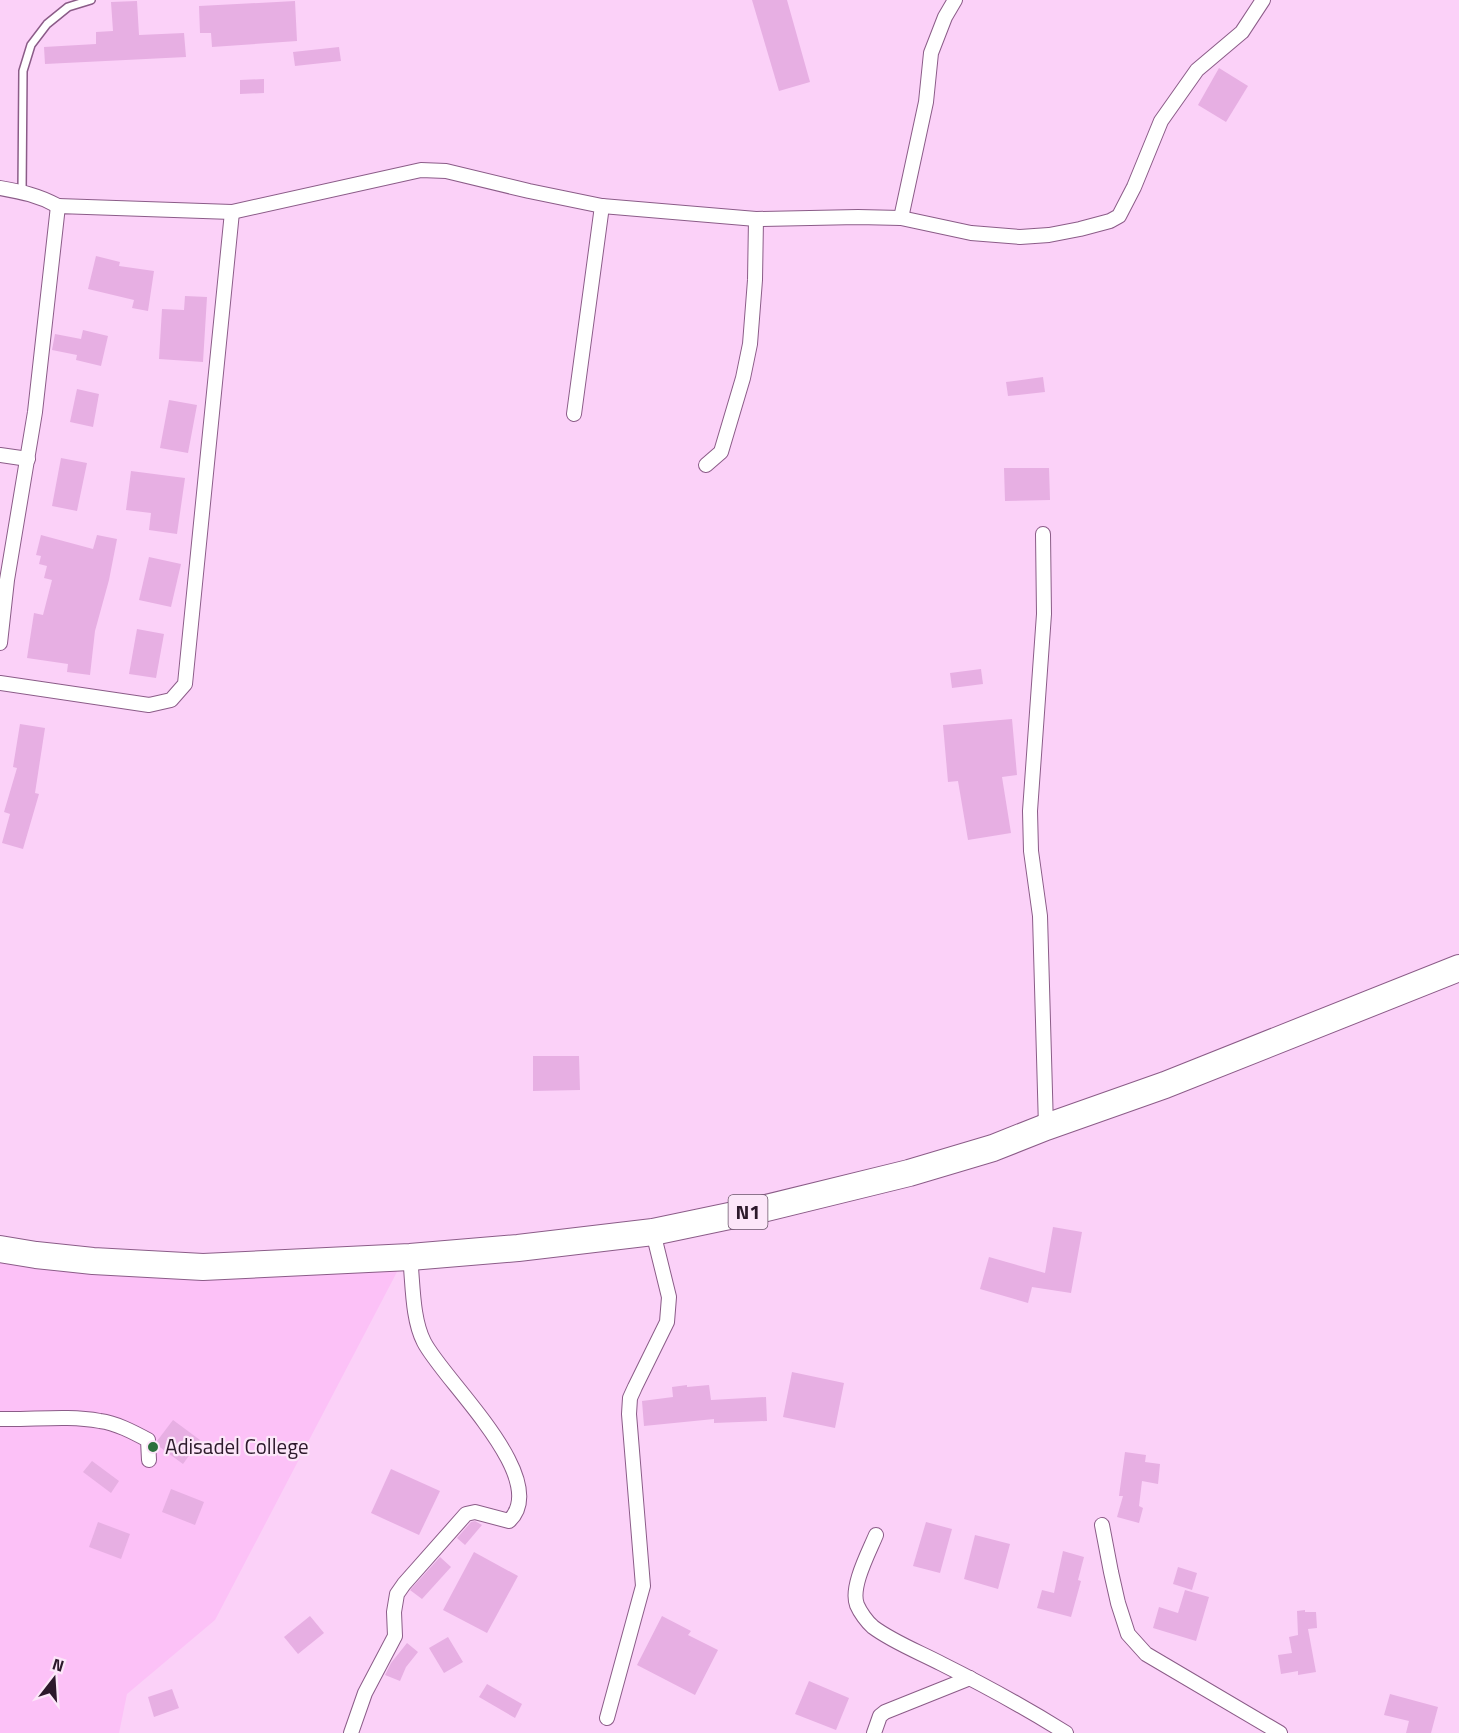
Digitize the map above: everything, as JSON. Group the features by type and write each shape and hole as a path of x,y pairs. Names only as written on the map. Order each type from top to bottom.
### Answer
{"highway":[{"name":"N1","path":"0,1249 93,1261 203,1267 410,1257 518,1248 653,1232 758,1210 909,1173 993,1148 1166,1085 1459,968"}],"street":[{"path":"901,218 926,102 931,53 940,27 955,0"},
{"path":"0,188 40,197 58,206 232,212 421,170 446,171 602,206 756,219 901,218 971,233 1020,237 1049,235 1110,221 1119,216 1161,121 1197,70 1242,33 1263,0"},
{"path":"0,643 7,580 37,401 58,206"},
{"path":"574,414 602,206"},
{"path":"0,683 148,705 171,700 185,684 232,212"},
{"path":"706,465 721,452 743,378 750,344 755,280 756,219"},
{"path":"0,454 28,459"},
{"path":"1043,534 1044,614 1030,811 1031,851 1040,916 1046,1127"},
{"path":"608,1718 643,1586 629,1413 630,1398 667,1322 669,1297 653,1232"},
{"path":"351,1733 365,1693 395,1636 394,1612 397,1594 466,1514 475,1512 508,1521 514,1516 519,1502 517,1485 508,1457 424,1343 417,1325 410,1257"},
{"path":"0,1419 48,1417 101,1421 131,1431 148,1440 149,1460"},
{"path":"1102,1525 1118,1603 1128,1634 1136,1644 1146,1654 1280,1733"},
{"path":"876,1535 857,1583 855,1595 857,1605 872,1626 970,1678 1050,1728 1066,1733"},
{"path":"874,1733 880,1716 885,1712 970,1678"}],"lane":[{"path":"22,192 22,71 31,45 47,24 61,13 68,8 91,0"}],"shaded area":[{"name":"Adisadel College","path":"0,1251 151,1274 398,1270 215,1620 127,1694 119,1733 0,1733"}],"building":[{"path":"752,0 787,0 810,82 779,91"},
{"path":"137,1 139,35 184,33 186,57 45,64 44,47 96,44 96,32 113,31 111,2"},
{"path":"295,1 297,41 212,47 211,33 200,33 199,6"},
{"path":"339,47 341,61 295,66 293,52"},
{"path":"1219,68 1248,86 1226,122 1198,105"},
{"path":"264,79 264,93 240,94 240,80"},
{"path":"96,256 120,262 119,266 154,271 148,311 132,308 134,300 88,289"},
{"path":"185,296 207,297 203,362 159,359 162,309 184,310"},
{"path":"83,330 108,336 101,366 76,360 77,355 52,350 55,334 81,339"},
{"path":"1043,377 1045,392 1008,396 1006,382"},
{"path":"77,389 99,394 93,427 70,422"},
{"path":"169,400 197,405 188,453 160,448"},
{"path":"61,458 87,463 77,511 52,506"},
{"path":"1004,468 1049,468 1050,500 1005,501"},
{"path":"131,471 185,478 177,534 149,530 151,513 126,510"},
{"path":"41,535 93,549 97,535 117,539 95,631 90,675 67,672 68,664 27,658 34,613 43,615 52,580 44,578 47,566 39,564 41,556 36,555"},
{"path":"149,557 181,564 171,607 139,600"},
{"path":"137,629 164,634 156,678 129,674"},
{"path":"981,669 983,684 952,688 950,673"},
{"path":"1012,719 1017,775 1002,777 1011,833 968,840 958,781 948,782 943,725"},
{"path":"20,724 45,728 35,793 39,794 23,849 2,843 10,814 4,812 17,768 13,767"},
{"path":"533,1056 579,1056 580,1090 533,1091"},
{"path":"1053,1227 1082,1232 1071,1293 1032,1287 1028,1303 980,1289 989,1257 1045,1273"},
{"path":"792,1372 844,1383 835,1428 783,1417"},
{"path":"687,1385 687,1387 709,1385 711,1400 766,1397 767,1421 714,1423 714,1419 644,1426 642,1401 673,1397 672,1387"},
{"path":"173,1420 200,1440 183,1464 157,1445 157,1441"},
{"path":"1125,1452 1146,1455 1145,1462 1160,1464 1158,1484 1142,1481 1139,1506 1143,1508 1139,1523 1117,1517 1123,1496 1119,1496"},
{"path":"92,1461 119,1481 111,1493 83,1472"},
{"path":"391,1469 440,1491 419,1535 371,1513"},
{"path":"171,1489 204,1502 195,1525 162,1512"},
{"path":"475,1521 482,1525 465,1545 457,1538 471,1522"},
{"path":"98,1522 130,1534 121,1559 89,1547"},
{"path":"926,1522 952,1529 940,1573 913,1566"},
{"path":"975,1535 1010,1544 998,1589 964,1579"},
{"path":"1063,1551 1084,1557 1078,1580 1081,1581 1071,1617 1037,1608 1042,1590 1054,1593"},
{"path":"474,1552 518,1576 487,1633 443,1610"},
{"path":"440,1557 451,1567 422,1599 410,1590"},
{"path":"1178,1567 1197,1573 1192,1590 1173,1584"},
{"path":"1185,1590 1209,1597 1196,1641 1153,1628 1159,1607 1178,1613"},
{"path":"1305,1610 1305,1612 1316,1612 1317,1628 1308,1629 1316,1672 1298,1675 1298,1671 1281,1674 1278,1655 1292,1653 1289,1637 1298,1635 1297,1611"},
{"path":"310,1616 324,1633 298,1654 284,1637"},
{"path":"662,1616 691,1631 688,1635 718,1650 695,1695 637,1665"},
{"path":"448,1637 463,1662 444,1673 429,1648"},
{"path":"407,1643 418,1652 406,1667 400,1681 385,1675 391,1663"},
{"path":"809,1681 849,1698 836,1730 795,1714"},
{"path":"487,1684 522,1704 515,1718 479,1697"},
{"path":"172,1689 179,1708 154,1717 148,1697"},
{"path":"1390,1694 1438,1707 1431,1733 1406,1733 1409,1721 1384,1715"}],"place":[{"name":"Adisadel College","path":"153,1447"}]}
